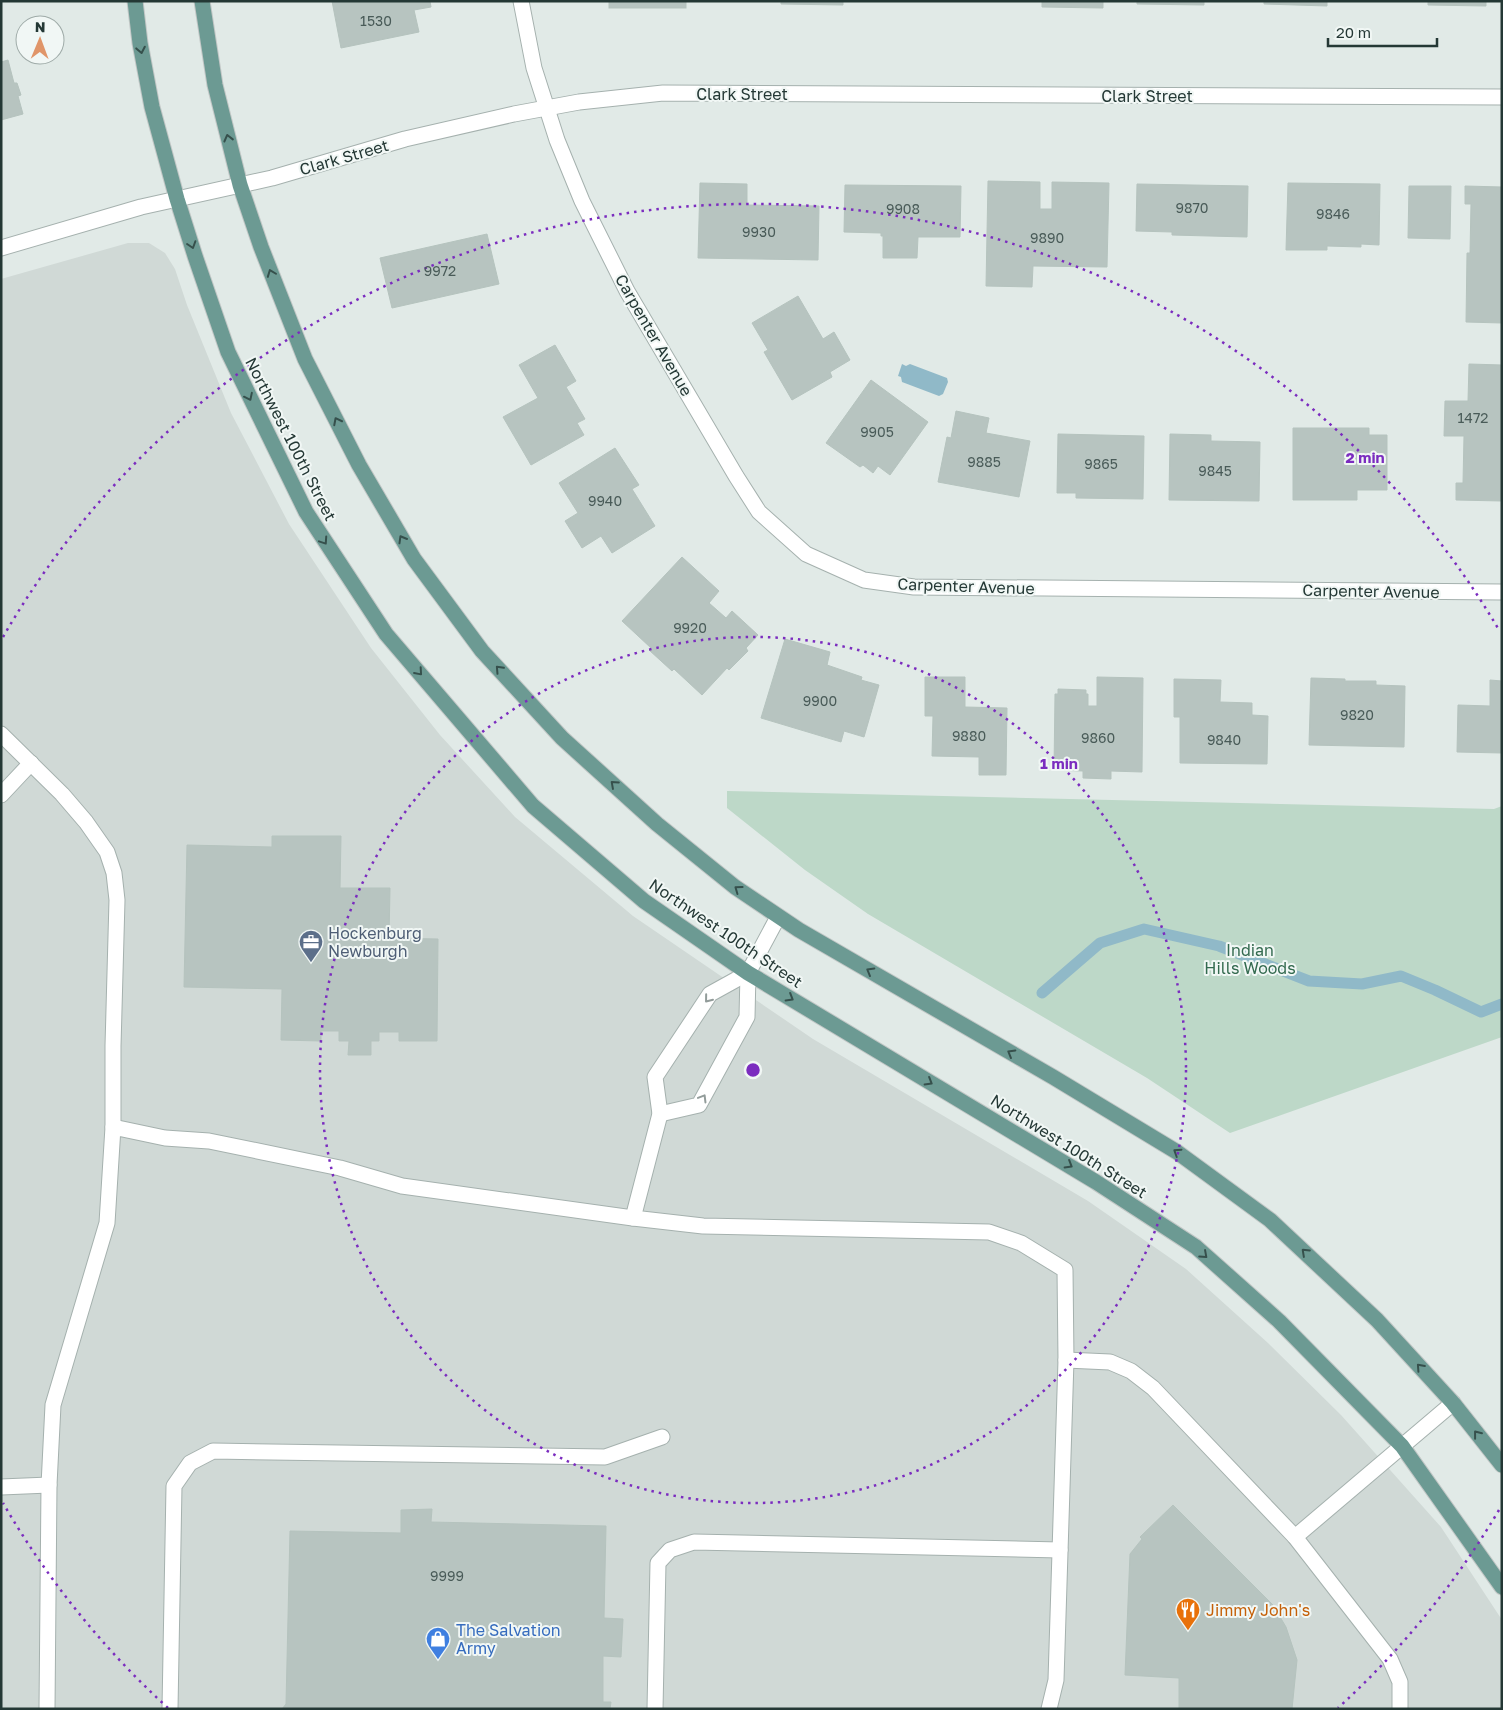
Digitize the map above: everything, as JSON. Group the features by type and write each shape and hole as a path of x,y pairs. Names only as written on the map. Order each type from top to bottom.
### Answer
{"main road":[{"name":"Northwest 100th Street","path":"135,1 140,43 152,106 177,199 232,361 306,512 386,634 533,806 644,901 748,973 1096,1182 1196,1248 1279,1321 1402,1446 1502,1587"},
{"path":"202,1 215,85 240,185 261,247 305,359 359,465 414,560 482,651 562,738 657,824 735,887 778,917 1053,1077 1177,1152 1270,1220 1377,1320 1453,1403 1502,1465"}],"street":[{"name":"Carpenter Avenue","path":"521,1 534,68 558,140 582,201 632,299 759,512 806,554 864,580 914,587 1502,592"},
{"name":"Clark Street","path":"1,248 141,207 272,178 406,139 514,114 579,102 662,93 1502,97"},
{"path":"1,734 62,794 95,833 108,852 114,873 116,900 113,1046 114,1127 107,1223 53,1406 49,1485 47,1709"},
{"path":"1,796 31,763"},
{"path":"660,1114 699,1105 746,1017 748,973 778,917"},
{"path":"633,1218 660,1114 655,1077 710,994 748,973"},
{"path":"114,1127 165,1138 209,1141 340,1168 402,1186 633,1218 703,1226 989,1232 1021,1243 1065,1270 1066,1360 1056,1680 1049,1709"},
{"path":"1066,1360 1110,1362 1131,1371 1143,1380 1153,1388 1295,1536 1390,1659 1400,1682 1400,1709"},
{"path":"1295,1536 1453,1403"},
{"path":"170,1709 174,1486 190,1462 213,1451 605,1457 662,1437"},
{"path":"1,1486 49,1485"},
{"path":"655,1709 658,1563 670,1550 694,1542 1060,1550"}],"shaded area":[{"path":"128,243 149,243 165,253 175,269 187,305 231,413 289,524 371,648 440,735 515,817 633,916 813,1039 1088,1201 1186,1269 1268,1343 1341,1415 1441,1527 1502,1620 1502,1709 1,1709 1,279"}],"green space":[{"name":"Indian Hills Woods","path":"727,791 1494,809 1502,806 1502,1037 1230,1133 1147,1078 868,914 805,870 727,808"}],"water":[{"path":"902,364 906,366 910,364 947,378 948,382 943,394 939,396 902,382 901,377 898,376"}],"building":[{"path":"332,1 430,1 431,7 414,10 419,32 341,48"},
{"path":"609,1 686,1 686,8 609,8"},
{"path":"781,1 843,1 843,5 781,4"},
{"path":"1042,1 1103,1 1103,8 1042,7"},
{"path":"1137,1 1204,1 1204,5 1137,4"},
{"path":"1264,1 1327,1 1327,6 1264,4"},
{"path":"1428,1 1486,1 1486,6 1428,5"},
{"path":"8,60 14,83 17,83 21,95 18,96 23,114 1,120 1,62"},
{"path":"988,181 1040,182 1040,209 1052,209 1052,182 1109,183 1107,267 1033,266 1032,287 986,286"},
{"path":"700,183 747,184 747,205 819,206 818,260 698,258"},
{"path":"1288,183 1380,184 1379,245 1361,244 1361,247 1327,246 1327,250 1286,250"},
{"path":"1137,184 1248,186 1247,237 1172,235 1172,232 1136,231"},
{"path":"845,185 961,186 960,237 918,237 917,258 883,258 883,236 881,236 881,233 844,232"},
{"path":"1409,186 1451,186 1450,239 1408,238"},
{"path":"1465,186 1502,187 1502,323 1466,322 1467,253 1470,253 1471,204 1465,204"},
{"path":"487,234 499,284 392,308 380,258"},
{"path":"798,296 823,339 834,332 850,360 830,372 832,377 792,400 764,352 768,350 752,323"},
{"path":"555,345 576,381 566,387 585,419 577,423 584,435 531,465 503,417 538,398 519,365"},
{"path":"1469,364 1502,365 1502,501 1456,500 1456,483 1463,483 1464,436 1444,436 1445,401 1468,401"},
{"path":"871,380 928,422 890,475 878,466 873,473 863,465 860,467 826,443"},
{"path":"956,411 989,418 986,433 1030,441 1019,497 938,482 947,437 951,438"},
{"path":"1293,428 1369,428 1369,435 1387,435 1387,490 1357,490 1357,500 1293,500"},
{"path":"1058,434 1144,436 1143,499 1076,498 1076,493 1057,493"},
{"path":"1170,434 1211,435 1211,441 1260,442 1259,501 1169,500"},
{"path":"615,448 639,485 632,489 655,526 612,553 601,536 582,548 565,521 578,513 559,483"},
{"path":"682,557 719,591 709,603 726,618 732,611 758,635 746,648 748,651 729,670 727,668 702,695 674,669 672,671 649,650 651,648 622,621"},
{"path":"785,639 830,652 827,665 862,677 861,680 879,685 864,737 844,731 841,742 761,718"},
{"path":"925,677 965,677 965,707 1007,708 1006,775 979,775 979,757 932,756 933,716 925,716"},
{"path":"1097,677 1143,678 1142,772 1111,771 1111,779 1083,778 1083,771 1054,770 1055,694 1058,694 1058,689 1086,690 1088,706 1097,706"},
{"path":"1311,678 1376,681 1376,685 1405,686 1404,747 1309,745"},
{"path":"1174,679 1221,680 1220,702 1252,703 1252,715 1268,716 1267,764 1180,763 1180,717 1174,717"},
{"path":"1490,680 1502,681 1502,753 1457,752 1458,705 1490,706"},
{"name":"Hockenburg Newburgh","path":"272,836 341,836 340,888 390,888 389,938 438,939 437,1041 399,1041 399,1032 379,1032 379,1041 371,1041 371,1055 348,1055 349,1041 339,1041 339,1031 321,1031 321,1041 281,1040 282,989 184,987 187,845 272,847"},
{"path":"1173,1505 1273,1605 1286,1627 1297,1660 1292,1709 1179,1709 1179,1678 1125,1675 1130,1554 1142,1539 1140,1537"},
{"path":"432,1509 431,1522 606,1526 604,1618 623,1619 621,1657 603,1656 603,1702 611,1702 610,1709 282,1709 286,1704 290,1531 401,1533 401,1510"}],"waterway":[{"path":"1042,993 1100,943 1144,929 1219,946 1309,981 1362,984 1401,976 1481,1012 1502,1004"}],"place":[{"name":"Hockenburg Newburgh","path":"311,963"},
{"name":"Jimmy John's","path":"1188,1631"},
{"name":"The Salvation Army","path":"438,1660"}]}
